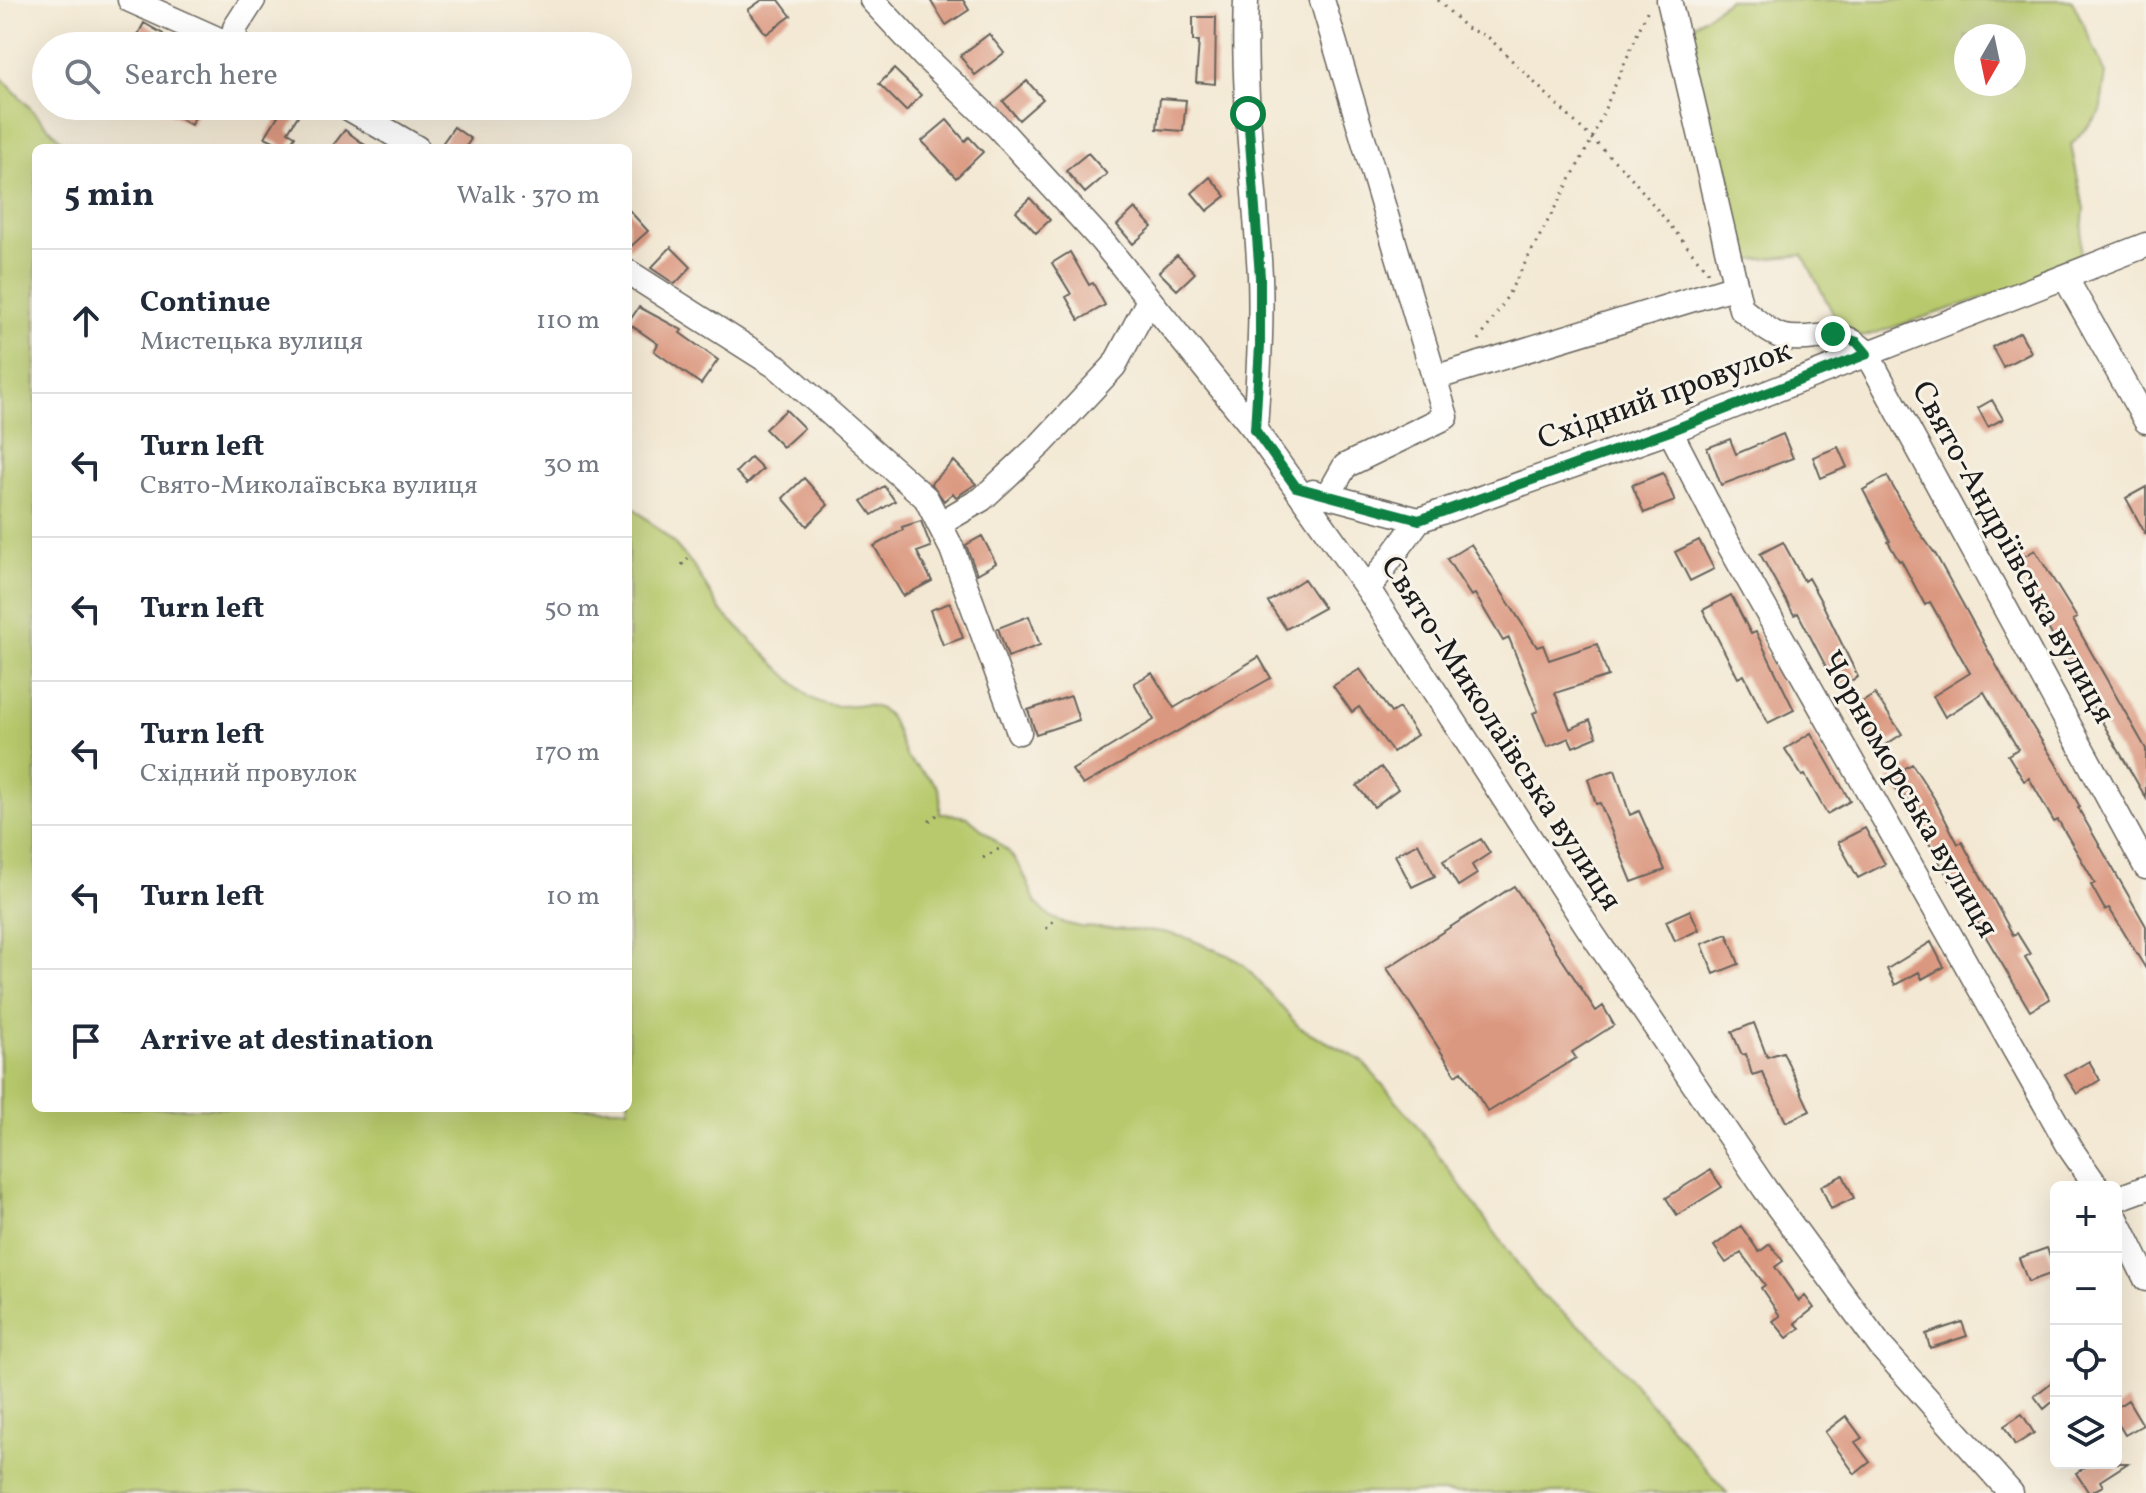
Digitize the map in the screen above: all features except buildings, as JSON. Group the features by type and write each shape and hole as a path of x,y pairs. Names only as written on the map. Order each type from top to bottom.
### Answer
{"street":[{"path":"130,0 202,32"},
{"path":"235,32 253,0"},
{"name":"Свято-Миколаївська вулиця","path":"872,0 924,56 997,126 1102,241 1255,430 1368,589 1587,926 1765,1189 1881,1347 2011,1493"},
{"path":"1246,0 1248,114 1260,277 1255,430"},
{"path":"1322,0 1446,417 1345,466 1328,496"},
{"path":"1669,0 1729,288 1741,309 1781,337 1809,338 1833,334 1857,342 1867,354"},
{"path":"369,120 410,144"},
{"name":"Східний провулок","path":"1419,520 1670,431 2146,245"},
{"path":"632,275 779,368 926,498 952,549 1019,732"},
{"path":"2065,277 2146,421"},
{"path":"1434,378 1729,288"},
{"path":"939,524 982,499 1051,433 1114,366 1149,300"},
{"name":"Свято-Андріївська вулиця","path":"1867,354 2146,867"},
{"name":"Чорноморська вулиця","path":"1670,431 1728,543 2072,1151 2093,1181"},
{"path":"1296,487 1419,520 1368,589"},
{"path":"2122,1197 2146,1188"},
{"path":"2122,1230 2146,1279"}],"path":[{"path":"1438,0 1466,28 1488,37 1630,176 1729,288"},
{"path":"1460,370 1503,304 1591,141 1651,0"},
{"path":"682,565 688,558"},
{"path":"929,821 940,813"},
{"path":"983,858 1002,847"},
{"path":"1046,929 1055,919"}],"green space":[{"path":"1728,0 2072,0 2106,74 2100,113 2071,145 2084,209 2079,267 1863,337 1840,327 1803,255 1736,262 1683,33"},
{"path":"0,76 32,110 32,120 42,120 64,144 32,144 32,1112 632,1112 632,506 672,541 693,565 721,611 809,697 829,705 875,707 888,715 907,757 938,788 940,813 967,817 1009,852 1022,870 1036,903 1049,916 1081,927 1163,932 1228,955 1244,965 1299,1027 1361,1060 1410,1116 1539,1293 1596,1339 1727,1493 0,1493"}],"route":[{"path":"1248,114 1260,277 1255,430 1296,487 1419,520 1670,431 1867,354 1857,342 1833,334"}]}
